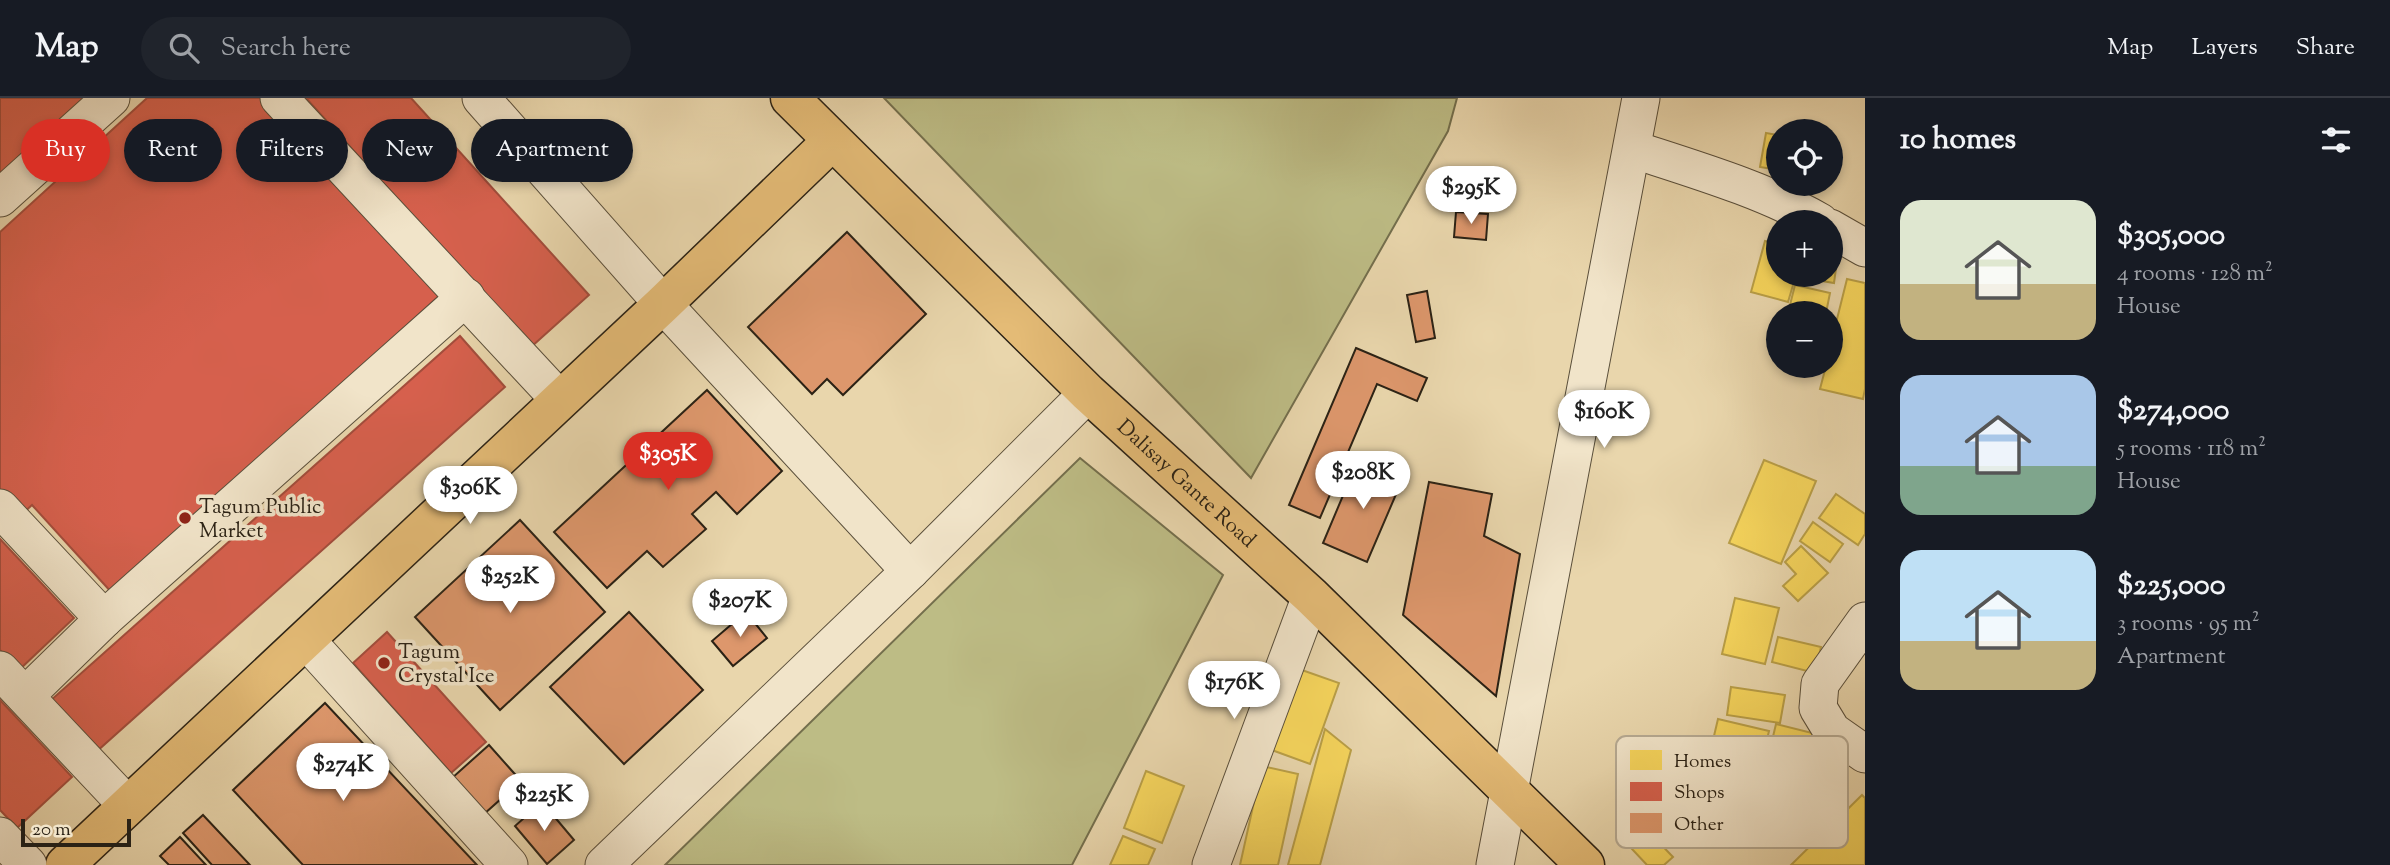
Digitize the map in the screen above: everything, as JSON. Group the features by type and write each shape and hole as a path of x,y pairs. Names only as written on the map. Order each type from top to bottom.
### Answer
{"main road":[{"name":"Dalisay Gante Road","path":"790,98 1088,393 1311,597 1585,865"},
{"path":"65,865 663,304 832,141"}],"street":[{"path":"0,198 111,98"},
{"path":"279,98 560,400"},
{"path":"481,98 663,304 910,571"},
{"path":"1495,865 1641,98"},
{"path":"1632,149 1691,168 1797,210"},
{"path":"1843,235 1865,248"},
{"path":"25,696 104,619 466,297"},
{"path":"604,865 910,571 1088,393"},
{"path":"0,508 104,619"},
{"path":"1211,865 1311,597"},
{"path":"1839,736 1832,731 1818,708 1820,684 1865,621"},
{"path":"306,640 509,865"},
{"path":"0,670 128,806"},
{"path":"1848,742 1865,754"},
{"path":"0,836 28,865"}],"shaded area":[{"path":"884,98 1457,98 1448,131 1251,478"},
{"path":"1080,458 1223,575 1072,865 665,865"}],"building: Homes":[{"path":"1766,133 1766,168 1760,167"},
{"path":"1766,241 1766,287 1792,287 1788,301 1751,292"},
{"path":"1847,279 1865,283 1863,399 1820,389 1823,378 1843,378 1842,301"},
{"path":"1794,287 1830,293 1828,301 1791,301"},
{"path":"1764,460 1816,481 1781,564 1729,543"},
{"path":"1836,494 1865,514 1865,534 1858,545 1819,518"},
{"path":"1813,522 1843,544 1830,562 1800,541"},
{"path":"1801,546 1828,573 1798,601 1783,586 1796,574 1785,562"},
{"path":"1735,598 1779,608 1765,664 1722,654"},
{"path":"1778,637 1821,647 1815,673 1772,662"},
{"path":"1299,669 1339,683 1310,764 1269,749"},
{"path":"1731,687 1785,695 1780,723 1727,715"},
{"path":"1718,719 1769,731 1768,736 1714,736"},
{"path":"1776,724 1824,736 1773,736"},
{"path":"1325,729 1351,750 1320,865 1288,865"},
{"path":"1262,766 1298,774 1278,865 1240,865"},
{"path":"1146,771 1184,786 1162,843 1124,828"},
{"path":"1862,795 1865,798 1865,865 1791,865 1808,848 1848,848 1848,809"},
{"path":"1123,836 1155,849 1148,865 1110,865"},
{"path":"1664,848 1673,857 1664,865 1647,865 1632,849"}],"building: Shops":[{"path":"0,98 87,98 64,119 21,119 21,158 0,177"},
{"path":"147,98 262,98 281,119 236,119 236,182 339,182 441,294 113,594 32,505 20,516 0,495 0,232 55,182 110,182 110,132"},
{"path":"306,98 411,98 430,119 362,119 362,160 348,144 348,119 325,119"},
{"path":"457,149 471,164 471,182 487,182 589,295 531,347 382,182 457,182"},
{"path":"460,336 505,387 96,752 50,701"},
{"path":"0,539 74,618 19,670 0,650"},
{"path":"387,632 486,742 451,773 353,663"},
{"path":"0,700 72,777 17,828 0,810"}],"building: Other":[{"path":"1456,212 1488,214 1486,240 1454,237"},
{"path":"847,232 926,314 843,395 827,379 812,394 748,327"},
{"path":"1427,291 1435,338 1416,342 1407,295"},
{"path":"1356,348 1427,378 1417,401 1377,384 1320,518 1289,505"},
{"path":"707,390 782,471 737,514 716,492 692,514 706,529 663,567 647,551 607,588 554,532"},
{"path":"1358,460 1403,478 1367,562 1323,543"},
{"path":"1429,482 1492,494 1484,536 1520,554 1496,696 1403,615"},
{"path":"520,520 605,612 500,710 415,617"},
{"path":"629,612 703,690 624,764 550,687"},
{"path":"746,612 767,638 733,666 712,641"},
{"path":"325,703 477,865 303,865 233,790"},
{"path":"489,745 521,781 484,814 452,778"},
{"path":"542,802 574,840 547,864 515,826"},
{"path":"203,815 250,865 212,865 183,833"},
{"path":"180,837 206,865 169,865 160,856"}],"place":[{"name":"Tagum Public Market","path":"185,518"},
{"name":"Tagum Crystal Ice","path":"384,663"}]}
